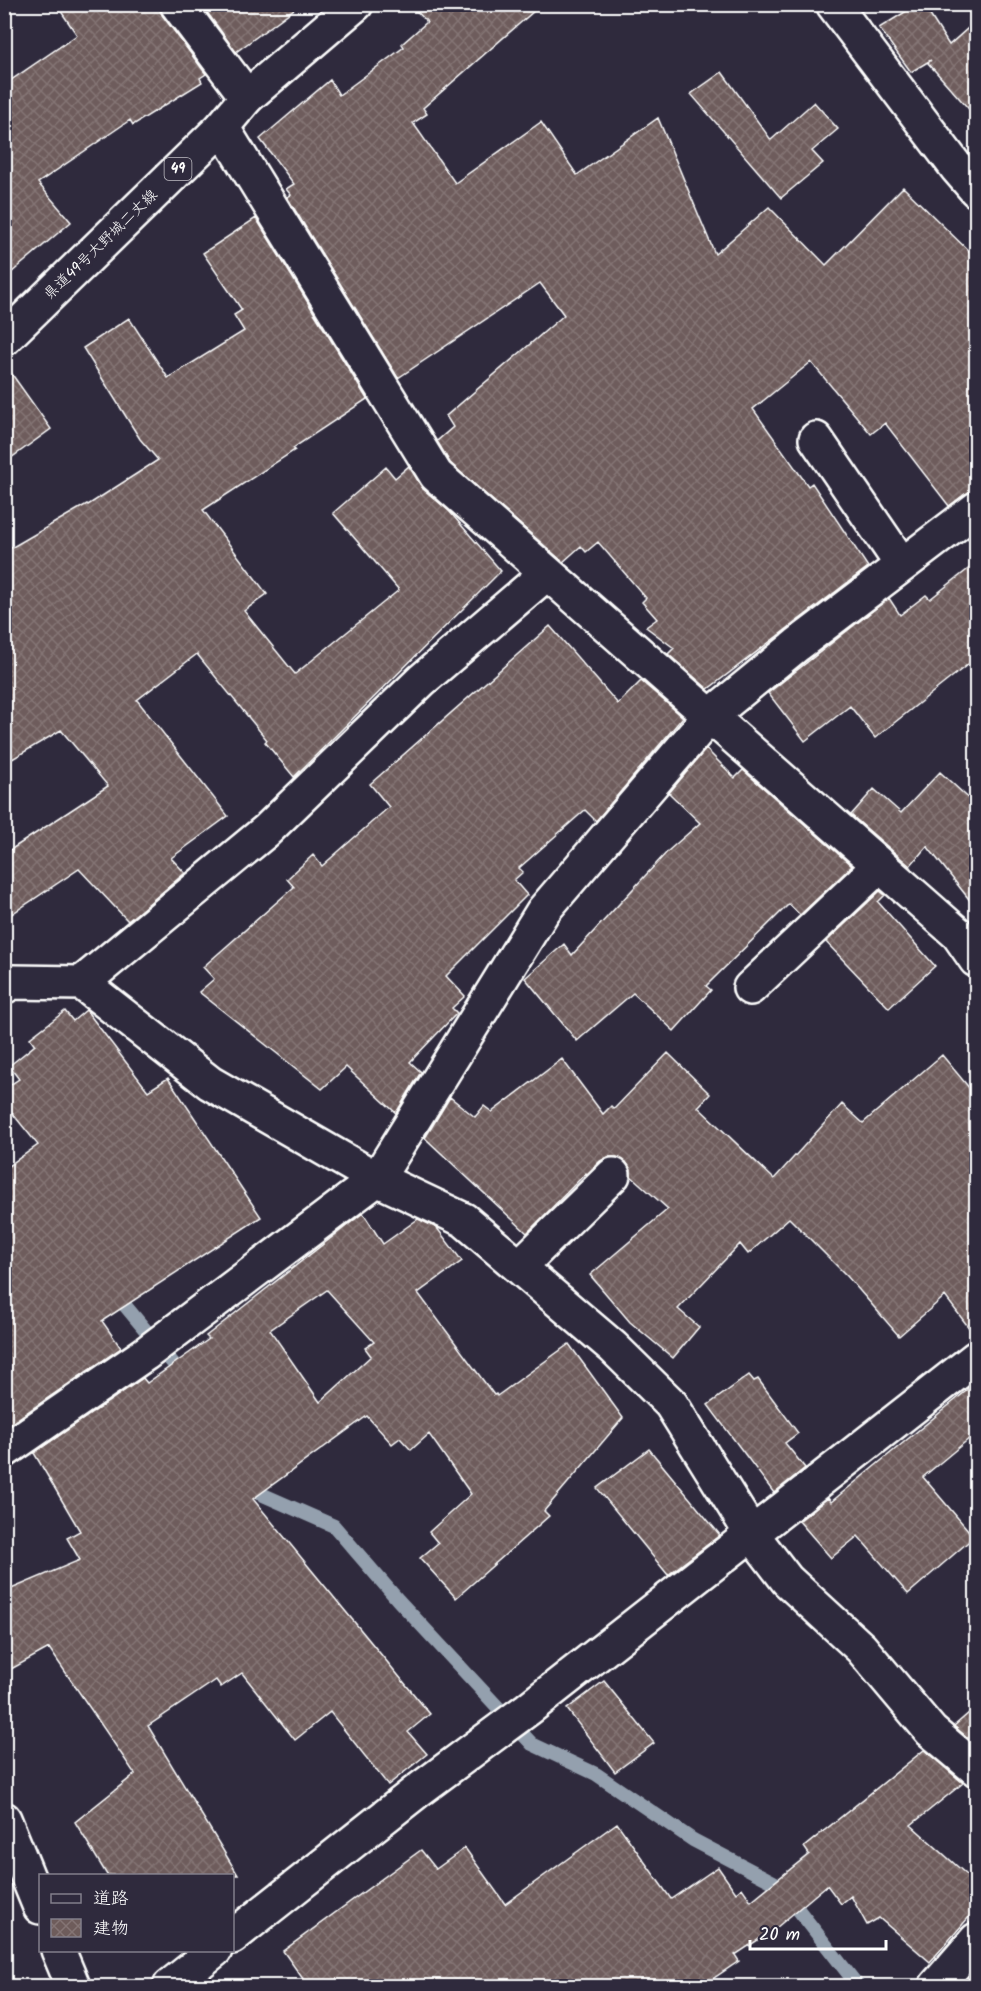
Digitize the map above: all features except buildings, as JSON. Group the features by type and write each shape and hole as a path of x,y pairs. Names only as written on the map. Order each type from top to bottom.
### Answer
{"main road":[{"path":"177,4 248,97"},
{"name":"県道49号大野城二丈線","path":"4,339 222,126 248,97 356,4"},
{"path":"833,4 976,190"},
{"path":"222,126 436,475 958,934 976,960"},
{"path":"816,439 902,565"},
{"path":"4,1451 145,1354 377,1179 543,911 710,716 797,645 976,509"},
{"path":"82,983 266,831 422,680 547,573"},
{"path":"750,988 880,865"},
{"path":"7,980 82,983 210,1083 377,1179 464,1220 613,1347 671,1404 751,1533 787,1580 861,1648 931,1731 976,1768"},
{"path":"519,1267 613,1175"},
{"path":"234,1935 416,1792 528,1709 976,1358"},
{"path":"4,1819 39,1905"},
{"path":"936,1986 976,1940"},
{"path":"59,1952 73,1986"},
{"path":"170,1986 212,1952"}],"waterway":[{"path":"113,1291 177,1368 180,1381"},
{"path":"245,1487 334,1526 398,1600 532,1744 596,1774 693,1840 779,1885 858,1986"}]}
